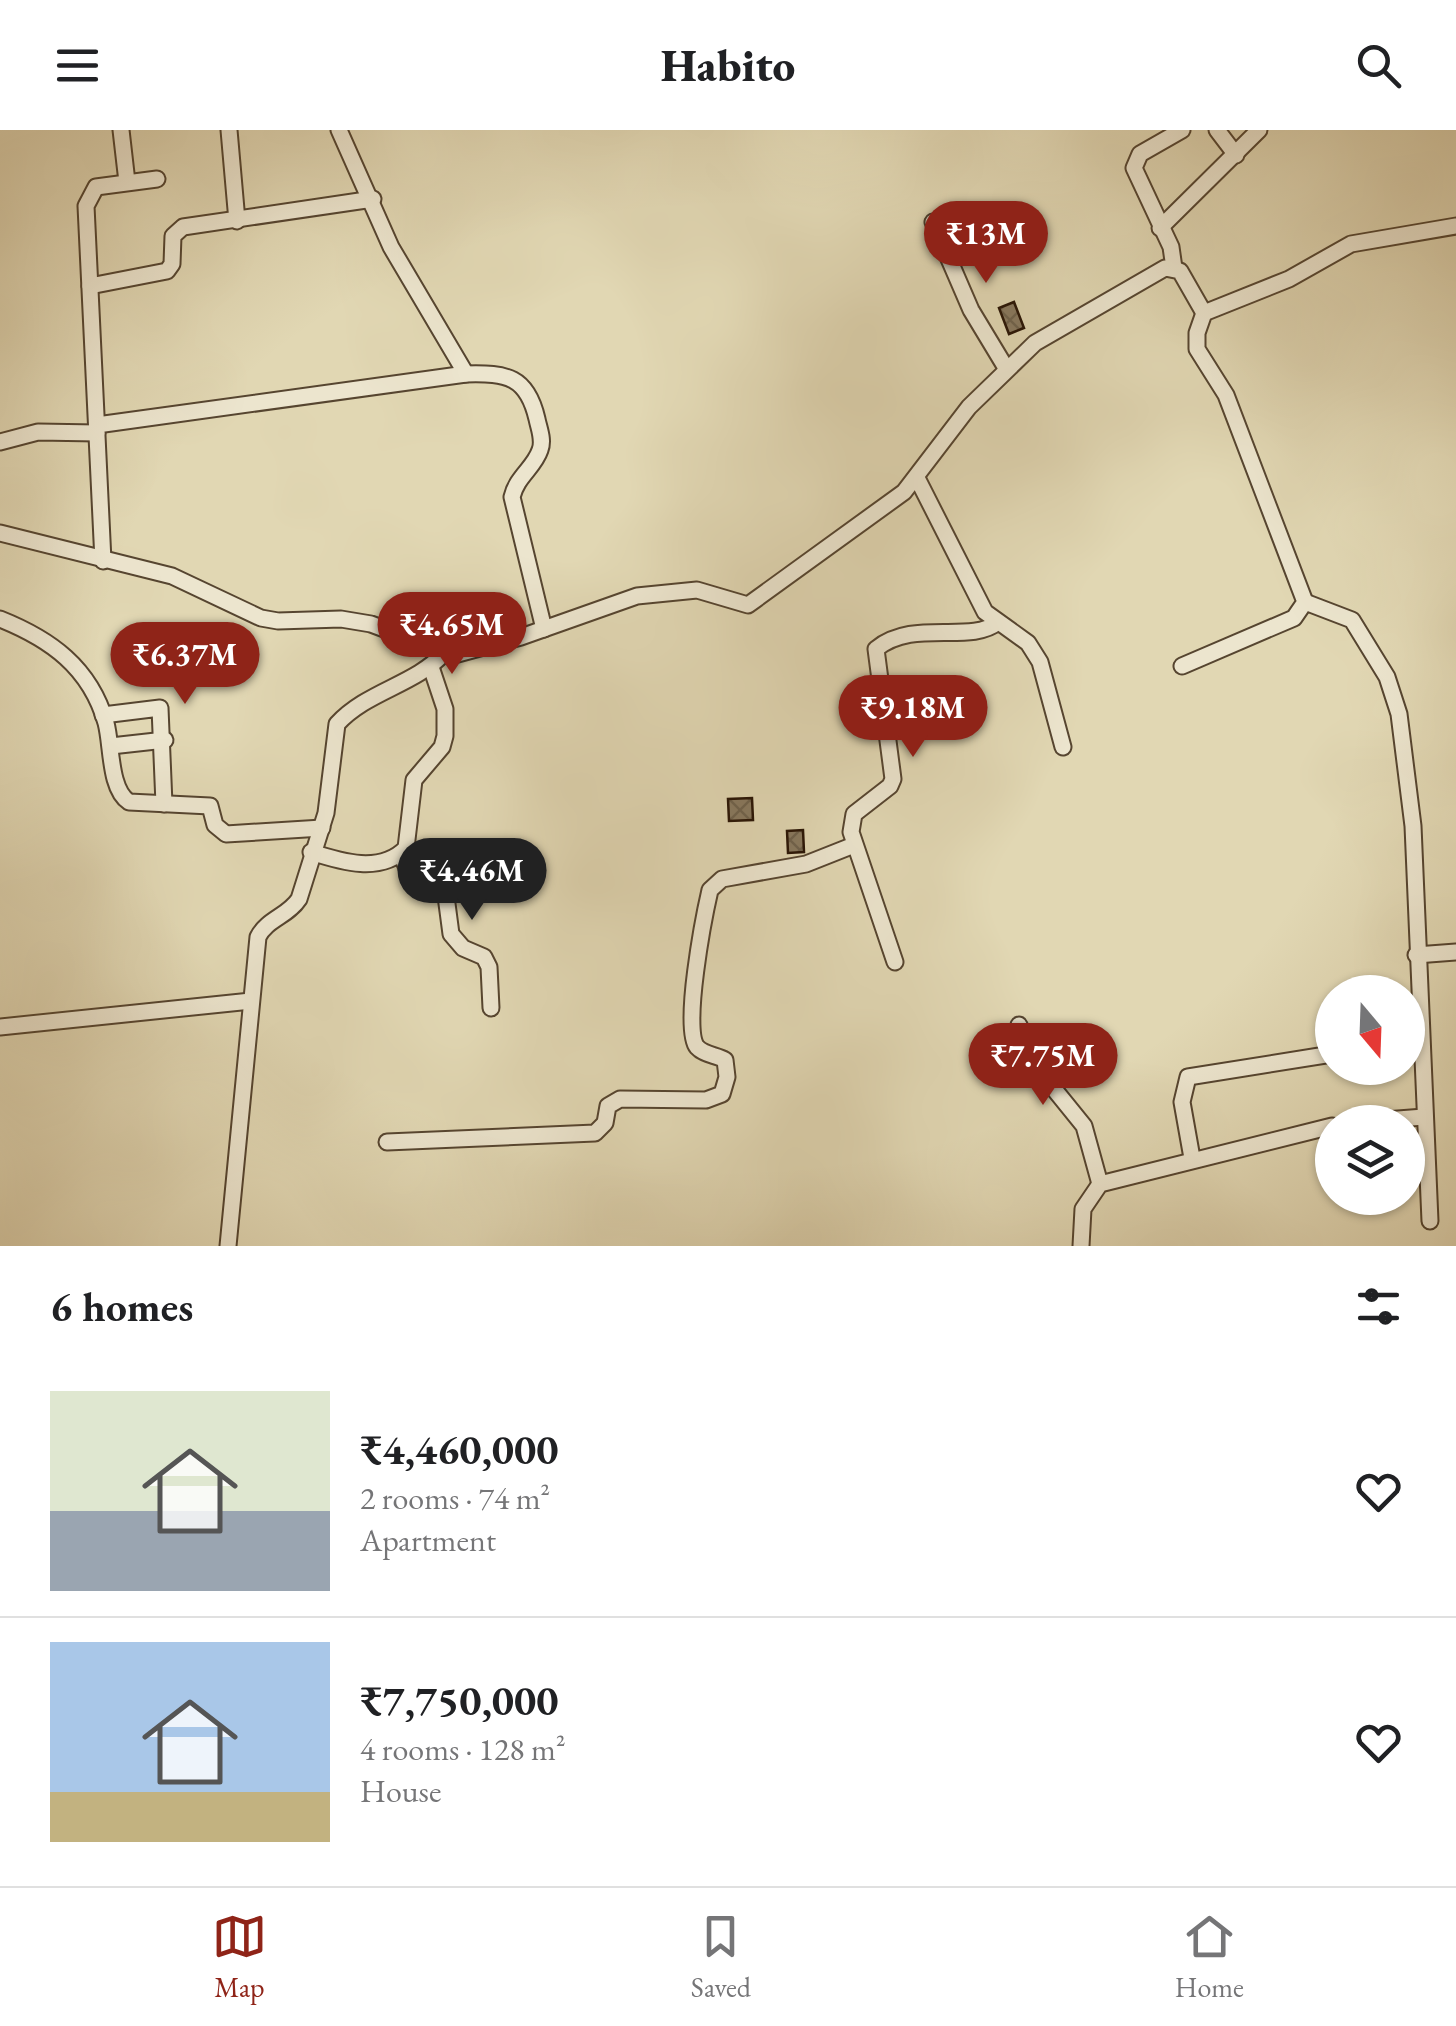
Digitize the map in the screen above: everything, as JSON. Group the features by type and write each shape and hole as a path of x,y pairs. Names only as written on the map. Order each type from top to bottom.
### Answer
{"street":[{"path":"121,130 127,182"},
{"path":"229,130 237,221"},
{"path":"339,130 392,247 466,374"},
{"path":"1182,130 1135,161 1136,176 1171,247 1174,268 1190,285 1204,313"},
{"path":"1218,130 1236,154"},
{"path":"1160,228 1260,130"},
{"path":"103,561 89,194 96,187 157,179"},
{"path":"90,286 167,271 176,230 373,199"},
{"path":"933,222 971,310 1006,368"},
{"path":"1416,975 1413,826 1399,714 1387,677 1352,620 1305,602 1226,396 1197,349 1196,333 1204,313 1289,279 1351,244 1456,226"},
{"path":"0,534 172,576 261,618 278,622 341,618 370,624 444,653 472,652 606,605 653,594 697,590 739,606 759,602 821,551 876,515 916,478 948,432 1034,342 1141,279 1174,268"},
{"path":"0,442 38,432 97,429 466,374 518,381 529,391 542,442 539,455 516,480 512,497 544,629"},
{"path":"916,478 985,612 1028,643 1040,662 1063,747"},
{"path":"1182,666 1294,618 1305,602"},
{"path":"0,618 37,634 64,653 104,715 123,798 210,806 216,825 226,834 322,828"},
{"path":"896,962 854,844 854,814 890,786 893,778 876,649 897,636 985,631 998,622"},
{"path":"228,1246 258,937 264,926 299,900 311,852 322,828 337,724 382,692 431,667 444,653"},
{"path":"311,852 358,864 400,854 410,839 414,780 442,747 445,736 445,709 431,667"},
{"path":"104,715 160,708 165,740 164,804"},
{"path":"111,746 165,740"},
{"path":"387,1142 596,1132 606,1123 608,1106 620,1099 706,1100 722,1094 728,1077 725,1060 702,1050 692,1036 710,890 722,880 806,864 854,844"},
{"path":"400,854 410,874 444,880 455,942 484,957 489,967 491,1008"},
{"path":"1416,955 1456,952"},
{"path":"0,1027 251,1000"},
{"path":"1020,1025 1033,1063 1084,1126 1100,1184"},
{"path":"1192,1158 1182,1102 1188,1077 1315,1057"},
{"path":"1080,1246 1083,1210 1100,1184 1315,1130"},
{"path":"1425,1134 1430,1221"}],"building":[{"path":"1014,302 1024,328 1009,334 999,308"},
{"path":"752,798 753,820 729,821 728,799"},
{"path":"803,830 804,852 788,853 787,831"}]}
